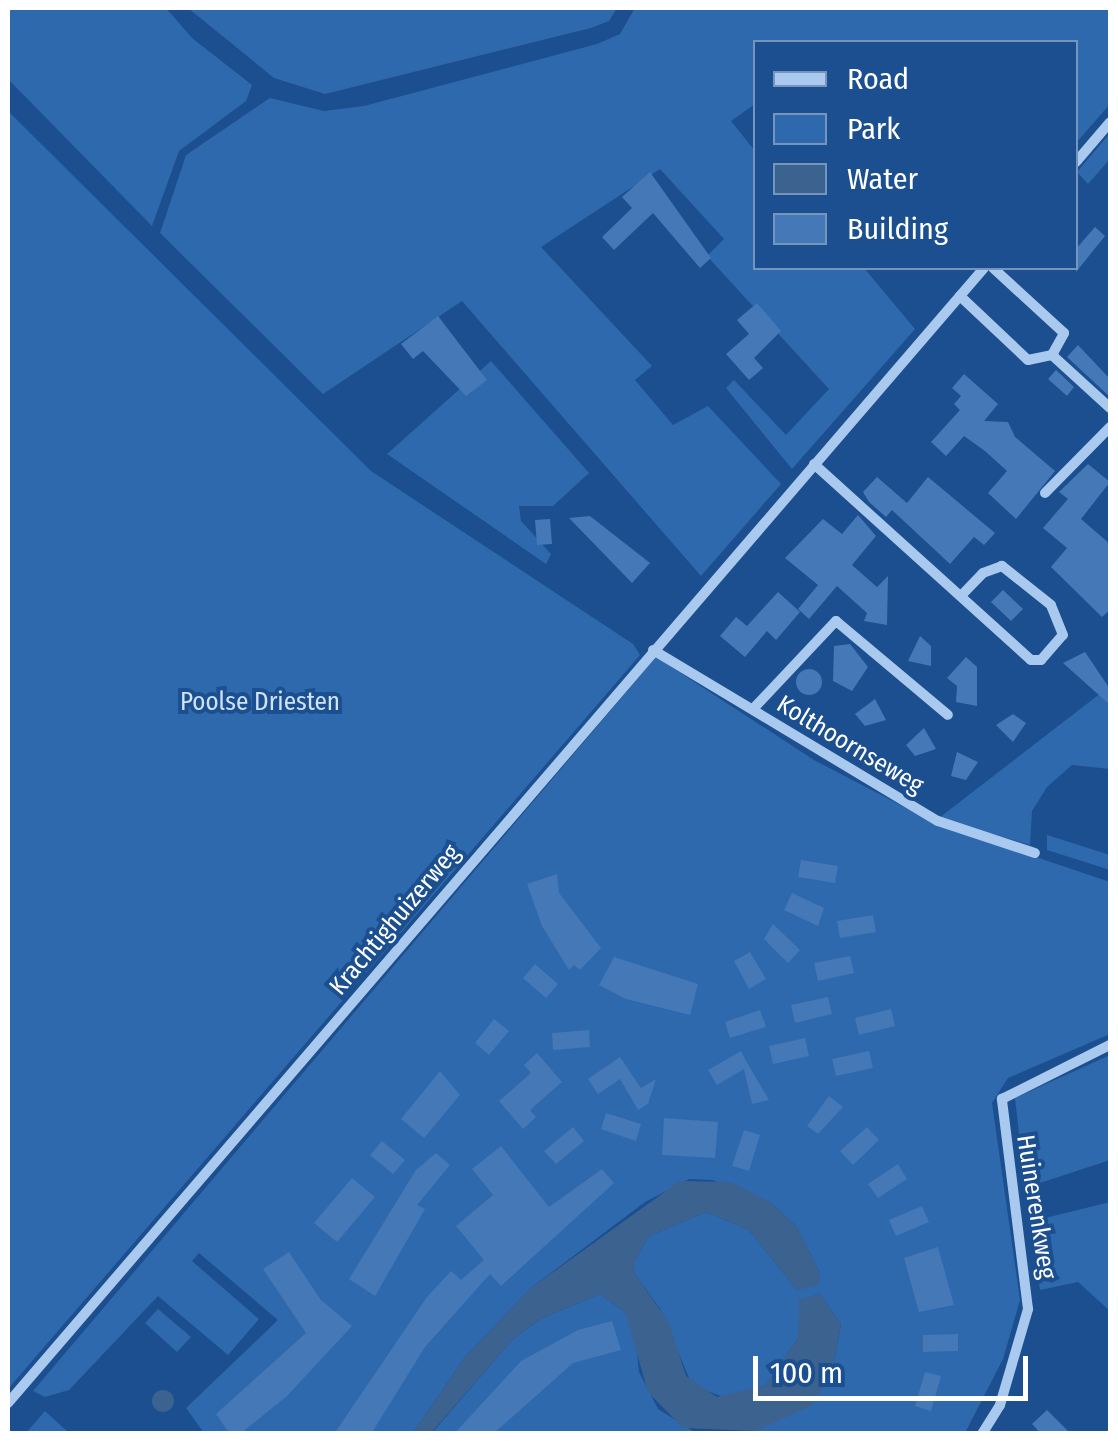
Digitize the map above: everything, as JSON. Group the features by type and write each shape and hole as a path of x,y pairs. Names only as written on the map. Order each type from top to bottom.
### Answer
{"street":[{"path":"1078,160 1110,122"},
{"name":"Krachtighuizerweg","path":"8,1403 982,270"},
{"path":"960,296 1028,360 1052,354 1064,333 996,270"},
{"path":"1052,354 1110,408"},
{"path":"1044,493 1110,427"},
{"path":"814,464 964,594 1034,661 1063,635 1051,605 1002,566 983,573 964,594"},
{"path":"753,709 836,621 948,715"},
{"name":"Kolthoornseweg","path":"653,650 938,822 1035,853"},
{"name":"Huinerenkweg","path":"982,1434 1000,1406 1028,1309 1002,1099 1110,1044"}],"green space":[{"path":"8,8 166,8 192,38 252,85 246,101 179,151 152,226 8,79"},
{"path":"188,8 617,8 609,21 591,28 325,94 274,78"},
{"path":"635,8 1110,8 1110,104 1078,141 1078,40 753,40 753,105 731,121 753,148 753,270 866,270 915,329 792,469 726,388 734,380 786,435 829,389 707,256 724,239 660,169 541,247 652,366 635,380 673,425 708,406 781,484 701,576 462,301 323,394 160,233 186,155 270,98 324,111 364,106 597,44 620,34"},
{"name":"Poolse Driesten","path":"8,111 371,471 633,644 640,655 8,1389"},
{"path":"1110,133 1110,159 1088,184 1078,171"},
{"path":"491,361 589,473 553,506 519,506 521,521 551,554 546,564 387,454"},
{"path":"656,657 814,760 933,822 1110,882 1110,1034 1008,1078 992,1103 1020,1300 1003,1359 965,1433 741,1433 755,1431 832,1374 841,1324 820,1294 800,1300 798,1338 766,1385 723,1397 692,1385 660,1309 635,1274 635,1260 649,1236 706,1212 749,1230 797,1290 820,1273 796,1226 770,1202 712,1180 689,1179 645,1202 531,1288 465,1357 413,1433 204,1433 186,1408 278,1320 199,1253 192,1261 259,1319 228,1355 158,1296 69,1390 45,1397 33,1391"},
{"path":"1110,686 1110,769 1072,765 1047,787 1032,811 1030,845 939,818"},
{"path":"1047,835 1110,855 1110,870 1047,850"},
{"path":"1110,1055 1110,1160 1025,1188 1015,1098"},
{"path":"1110,1202 1110,1311 1078,1282 1040,1290 1029,1222"},
{"path":"600,1294 625,1312 635,1332 639,1372 658,1409 696,1433 431,1434 512,1340 540,1319"},
{"path":"158,1309 191,1337 177,1352 145,1323"},
{"path":"45,1411 69,1433 26,1433"}],"water":[{"path":"680,1181 731,1182 770,1202 796,1226 820,1273 819,1285 797,1290 749,1230 706,1212 649,1236 635,1260 635,1274 669,1323 686,1376 717,1397 766,1385 798,1338 799,1300 820,1294 841,1324 832,1374 811,1406 755,1431 683,1428 648,1392 625,1312 600,1294 540,1319 512,1340 431,1433 413,1433 465,1357 531,1288"},
{"path":"163,1390 171,1393 171,1409 163,1412 155,1409 152,1401 155,1393"}],"building":[{"path":"650,172 711,258 700,268 653,213 614,250 602,237 632,208 622,197"},
{"path":"1095,227 1105,236 1078,270 1078,247"},
{"path":"757,303 781,331 754,358 763,368 749,380 726,354 749,334 737,320"},
{"path":"438,316 487,380 466,396 423,351 413,359 401,344"},
{"path":"1078,345 1110,379 1110,397 1067,357"},
{"path":"1056,370 1074,387 1067,396 1048,379"},
{"path":"964,374 998,404 984,421 1008,422 1015,437 1055,471 1016,519 988,493 1007,471 985,451 964,436 946,456 931,442 960,410 954,404 961,396 952,388"},
{"path":"1088,464 1110,482 1081,519 1110,544 1110,610 1102,617 1051,567 1067,548 1043,528 1068,499 1059,492"},
{"path":"877,477 907,503 928,477 995,533 984,545 974,537 950,564 892,510 886,517 869,502 863,492"},
{"path":"858,515 876,536 852,565 877,587 888,576 887,625 864,621 867,613 837,586 809,619 798,609 818,585 785,558 823,519 842,534"},
{"path":"590,516 650,563 632,583 569,518"},
{"path":"550,519 552,544 537,545 535,520"},
{"path":"1003,590 1023,609 1011,621 991,602"},
{"path":"778,592 800,612 776,640 767,631 745,657 720,636 736,617 747,626"},
{"path":"920,636 931,646 931,666 908,661"},
{"path":"850,644 868,667 852,691 833,681 834,646"},
{"path":"1085,652 1110,689 1110,705 1063,663"},
{"path":"966,657 977,667 977,706 956,702 957,686 947,678"},
{"path":"809,669 818,673 822,682 818,691 809,695 800,691 796,682 800,673"},
{"path":"875,699 886,720 865,726 855,714"},
{"path":"1013,714 1026,723 1013,742 996,725"},
{"path":"924,728 936,749 915,756 906,745"},
{"path":"957,752 978,762 966,780 951,776"},
{"path":"801,860 838,866 835,883 798,877"},
{"path":"557,874 559,893 601,948 580,970 574,965 569,970 542,926 527,884"},
{"path":"792,893 824,908 818,926 784,910"},
{"path":"873,915 876,932 840,938 837,921"},
{"path":"773,924 800,950 788,963 764,939"},
{"path":"750,952 766,979 749,989 734,961"},
{"path":"850,956 854,973 818,981 814,963"},
{"path":"614,957 698,984 690,1015 626,999 599,985"},
{"path":"535,964 558,984 546,998 523,978"},
{"path":"828,997 832,1014 795,1023 791,1005"},
{"path":"891,1009 895,1026 859,1035 855,1018"},
{"path":"760,1010 766,1027 730,1038 725,1022"},
{"path":"494,1019 509,1031 489,1055 475,1043"},
{"path":"589,1030 590,1047 553,1050 552,1033"},
{"path":"805,1038 809,1056 773,1064 769,1046"},
{"path":"741,1051 769,1100 752,1104 744,1069 717,1085 708,1070"},
{"path":"869,1051 873,1068 836,1076 832,1059"},
{"path":"537,1053 562,1082 530,1110 536,1117 523,1129 499,1101 531,1073 524,1065"},
{"path":"620,1057 641,1088 656,1079 648,1104 638,1110 620,1079 598,1094 588,1079"},
{"path":"440,1071 460,1095 424,1138 401,1119"},
{"path":"829,1096 843,1107 818,1134 807,1126"},
{"path":"606,1113 641,1124 636,1141 601,1129"},
{"path":"664,1118 718,1122 715,1158 662,1155"},
{"path":"573,1127 584,1141 556,1164 544,1151"},
{"path":"867,1127 879,1140 853,1165 840,1151"},
{"path":"744,1130 760,1135 749,1171 732,1166"},
{"path":"382,1141 405,1160 393,1174 370,1155"},
{"path":"501,1146 549,1207 602,1169 614,1183 501,1286 490,1274 425,1347 371,1434 334,1434 427,1297 451,1271 461,1280 484,1260 456,1226 493,1195 472,1169"},
{"path":"436,1153 450,1165 417,1205 425,1209 375,1296 349,1279 416,1170"},
{"path":"898,1164 907,1179 878,1198 868,1184"},
{"path":"352,1178 375,1197 337,1242 314,1223"},
{"path":"922,1206 929,1222 896,1236 889,1220"},
{"path":"938,1247 954,1305 919,1312 904,1258"},
{"path":"289,1252 321,1300 352,1326 287,1396 240,1434 230,1434 216,1414 306,1333 263,1269"},
{"path":"612,1321 621,1350 573,1363 493,1434 454,1434 521,1361 578,1330"},
{"path":"958,1334 958,1351 923,1352 923,1335"},
{"path":"925,1372 941,1376 931,1411 915,1406"},
{"path":"1047,1410 1071,1434 1041,1434 1032,1424"}]}
